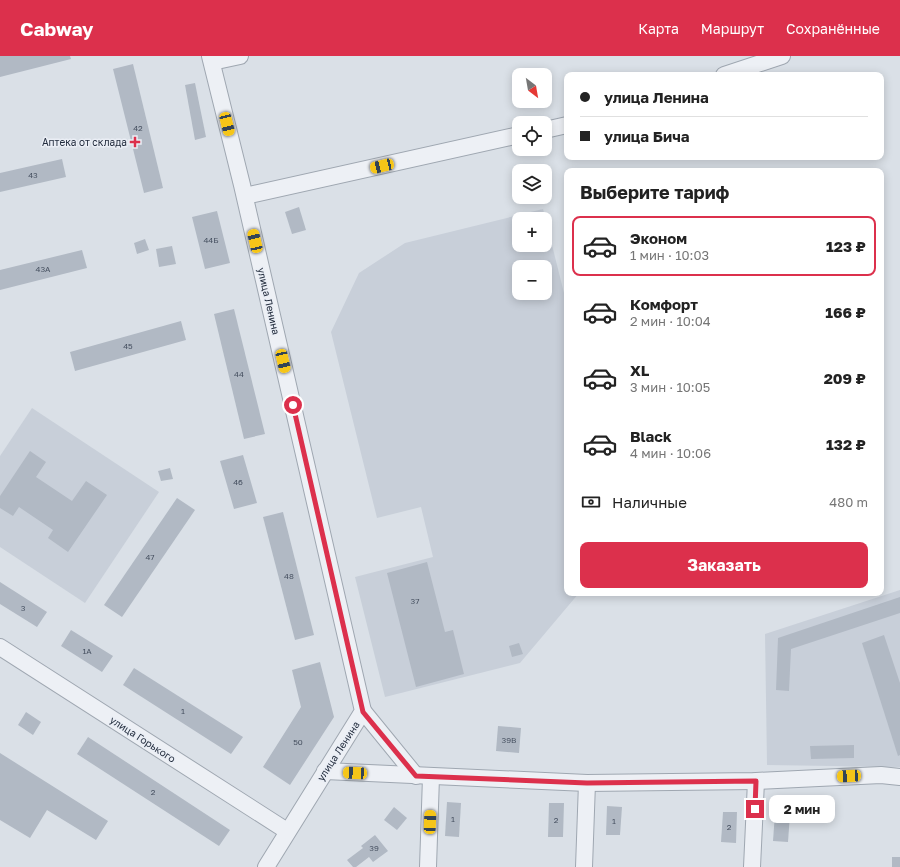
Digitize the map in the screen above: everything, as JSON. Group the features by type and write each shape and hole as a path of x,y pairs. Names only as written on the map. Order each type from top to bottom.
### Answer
{"street":[{"path":"211,59 240,56"},
{"path":"733,72 782,56"},
{"name":"улица Ленина","path":"211,59 245,196 363,712 266,867"},
{"path":"552,128 564,126"},
{"path":"245,196 512,137"},
{"name":"улица Горького","path":"0,647 287,832"},
{"path":"363,712 423,777 428,867"},
{"path":"325,771 423,777 587,783 756,781 881,775 900,777"},
{"path":"752,867 756,781"},
{"path":"584,867 587,783"}],"shaded area":[{"path":"543,209 544,212 531,212"},
{"path":"512,217 512,252 552,252 552,245 564,293 564,596 576,596 520,663 385,697 355,577 433,557 421,507 377,518 331,332 359,273 405,243"},
{"path":"32,408 159,492 85,603 0,547 0,456"},
{"path":"900,590 900,767 767,765 765,634"}],"building":[{"path":"0,56 70,56 71,59 0,77"},
{"path":"133,64 163,188 144,193 113,69"},
{"path":"195,83 206,137 195,140 185,85"},
{"path":"62,159 66,177 0,192 0,173"},
{"path":"299,207 306,230 292,234 285,212"},
{"path":"217,211 230,263 205,269 192,217"},
{"path":"145,239 149,250 137,254 134,243"},
{"path":"172,246 176,264 159,267 156,249"},
{"path":"82,250 87,268 0,290 0,270"},
{"path":"234,309 265,434 244,439 214,314"},
{"path":"181,321 186,340 75,371 70,352"},
{"path":"30,451 46,462 36,477 72,501 86,481 107,495 68,552 48,538 53,530 19,507 13,516 0,508 0,496"},
{"path":"243,455 257,503 234,509 220,461"},
{"path":"170,468 173,479 161,481 158,471"},
{"path":"177,498 195,510 122,617 104,605"},
{"path":"283,512 314,635 295,640 263,517"},
{"path":"427,562 445,632 453,630 464,674 416,687 387,573"},
{"path":"0,582 47,612 37,627 0,604"},
{"path":"900,597 900,613 791,649 789,691 776,690 778,638"},
{"path":"71,630 113,656 102,672 61,646"},
{"path":"884,635 900,683 900,755 898,756 862,643"},
{"path":"519,643 523,654 512,657 509,646"},
{"path":"320,662 334,717 290,785 263,767 301,707 292,670"},
{"path":"134,668 243,737 231,754 123,685"},
{"path":"26,712 41,722 33,735 18,725"},
{"path":"498,726 521,728 519,753 496,751"},
{"path":"88,737 230,830 219,846 77,754"},
{"path":"854,745 854,758 811,759 810,746"},
{"path":"0,753 108,821 96,840 47,810 30,838 0,820"},
{"path":"447,802 461,803 459,837 445,836"},
{"path":"549,803 564,803 563,837 548,837"},
{"path":"607,806 622,807 620,835 606,835"},
{"path":"394,807 407,818 397,830 384,820"},
{"path":"723,812 737,812 736,843 721,842"},
{"path":"775,813 790,814 788,842 773,841"},
{"path":"375,835 388,851 373,862 369,857 356,867 353,867 347,860 363,848 361,846"},
{"path":"892,857 900,857 900,867 892,867"}],"place":[{"name":"Аптека от склада","path":"135,142"}],"route":[{"path":"293,405 363,712 416,776 587,783 756,781 755,809"}]}
